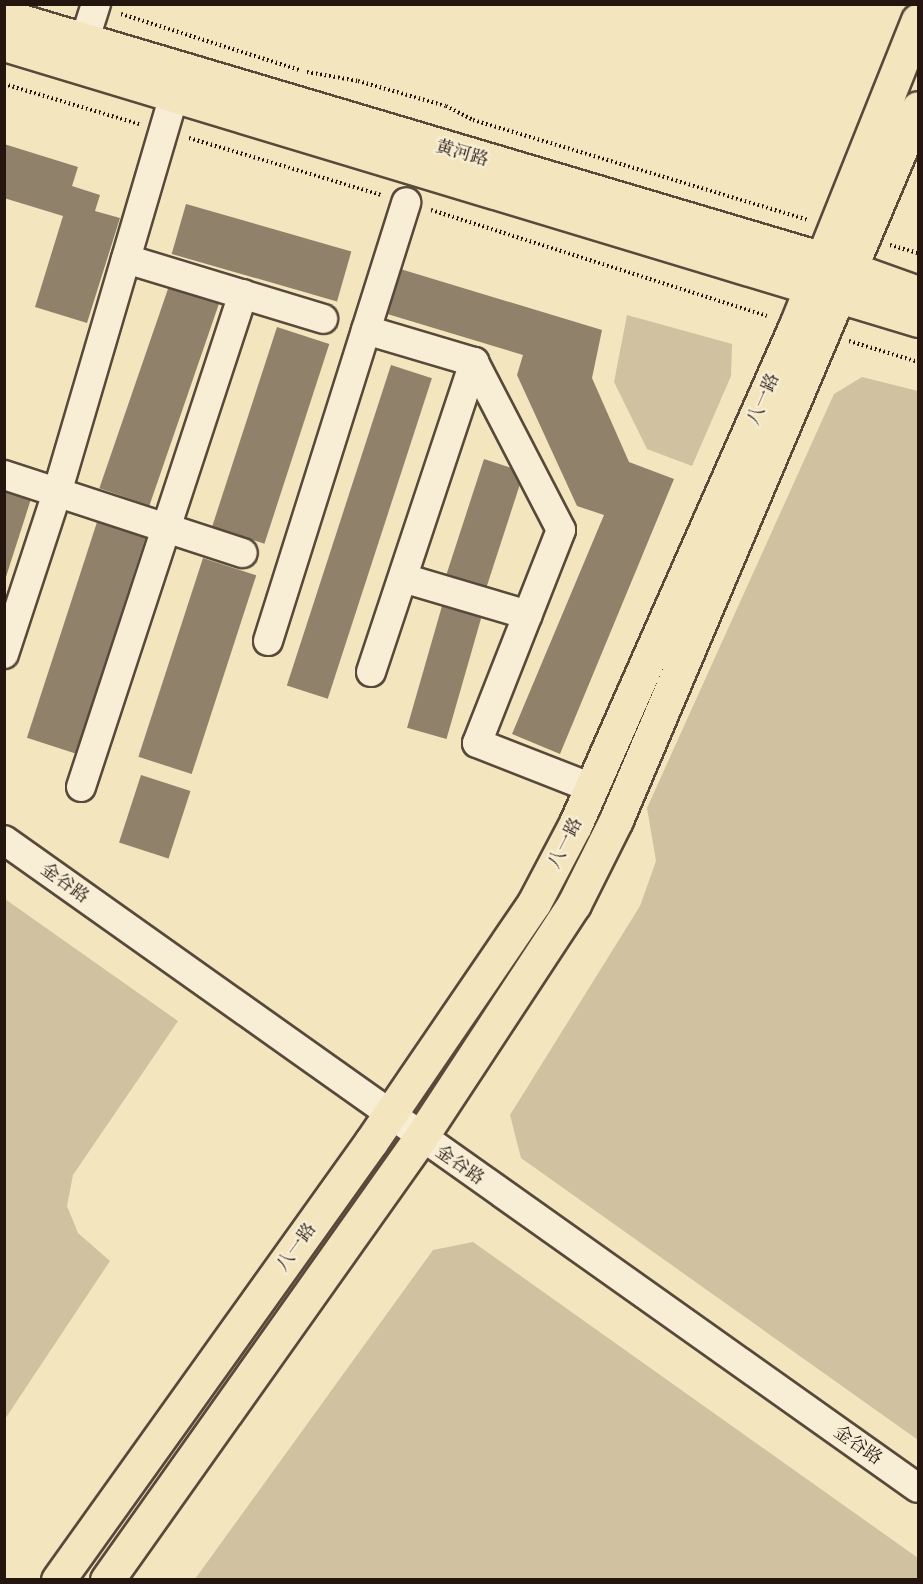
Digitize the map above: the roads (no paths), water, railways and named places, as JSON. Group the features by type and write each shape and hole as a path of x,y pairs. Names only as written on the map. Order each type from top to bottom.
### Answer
{"main road":[{"name":"黄河路","path":"4,16 81,53 832,277 918,293"},
{"name":"八一路","path":"58,1580 389,1115 534,903 592,788 832,277 850,233 918,20"},
{"name":"黄河路","path":"4,44 81,53"},
{"name":"八一路","path":"850,233 918,108"},
{"name":"黄河路","path":"832,277 918,320"},
{"name":"八一路","path":"107,1580 421,1137 574,904 616,820 824,333 832,277"}],"street":[{"path":"81,53 96,6"},
{"path":"4,654 57,493 178,82"},
{"path":"268,641 406,202"},
{"path":"126,259 324,319"},
{"path":"81,787 243,294"},
{"path":"366,330 474,362 561,530 477,743 592,788"},
{"path":"371,672 474,362"},
{"path":"4,475 243,553"},
{"path":"403,578 528,615"},
{"name":"金谷路","path":"4,840 918,1488"}]}
